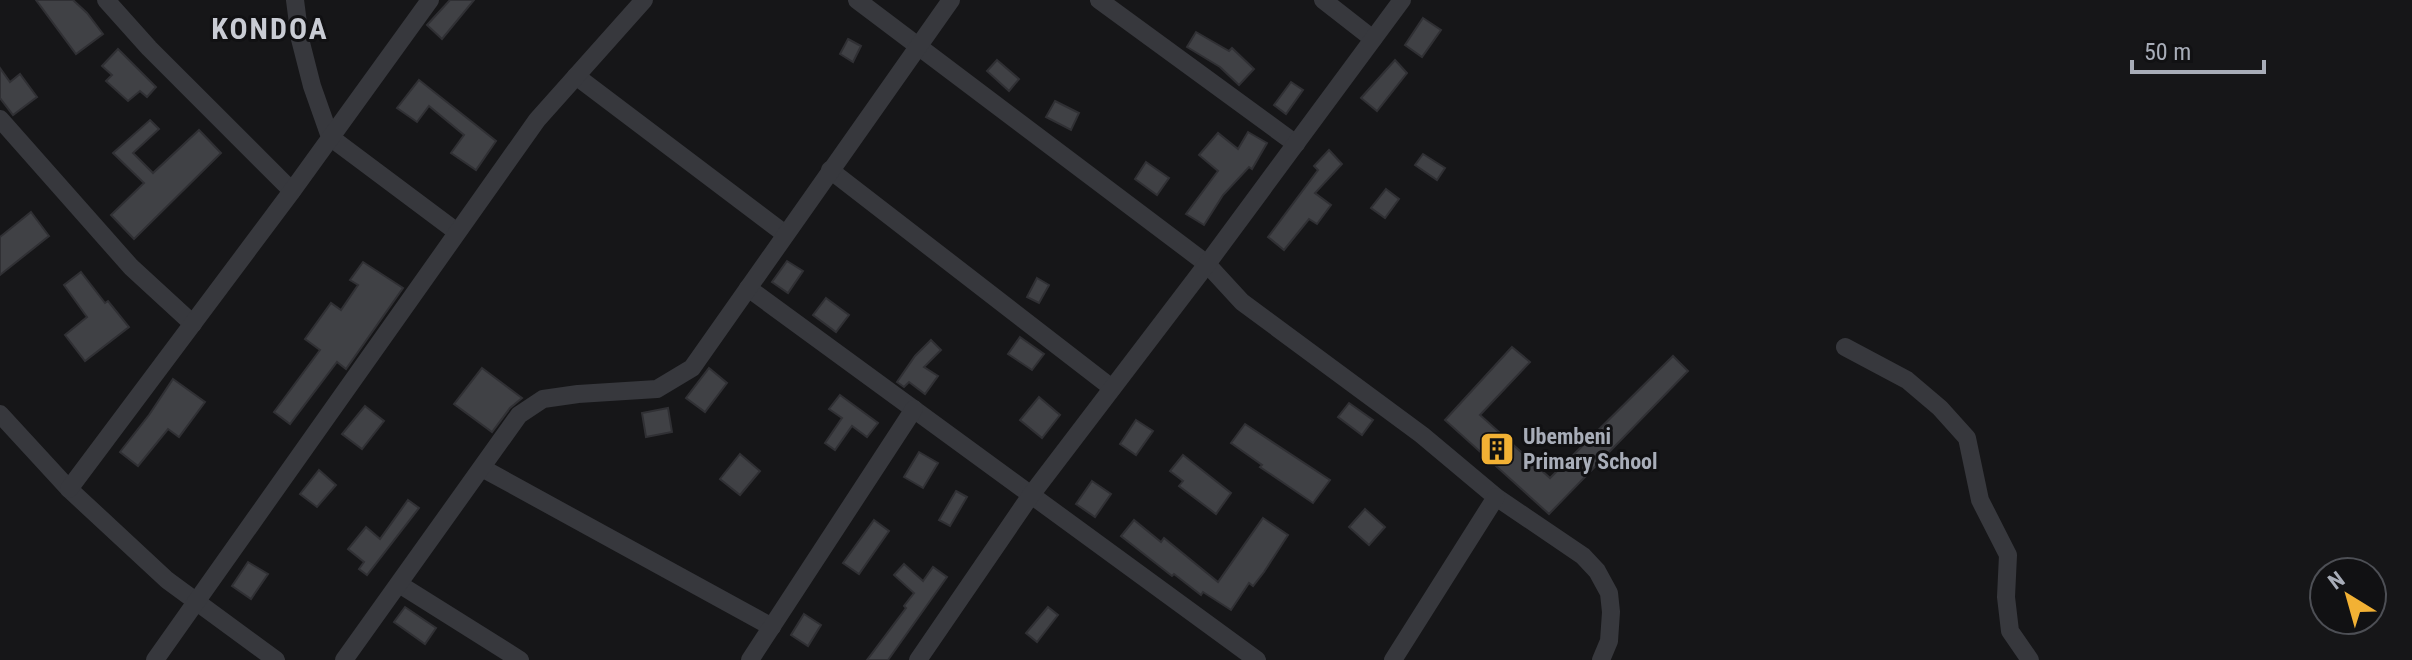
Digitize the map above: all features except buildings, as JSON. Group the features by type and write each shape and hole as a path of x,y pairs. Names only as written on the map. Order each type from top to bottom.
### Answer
{"street":[{"path":"106,0 149,48 292,191"},
{"path":"295,0 300,39 312,86 330,137 457,232"},
{"path":"69,489 292,191 430,0"},
{"path":"155,660 537,120 644,0"},
{"path":"857,0 1207,264 1242,302 1422,435 1496,497 1583,556 1597,571 1609,593 1609,641 1601,660"},
{"path":"344,660 519,415 543,399 657,389 692,368 951,0"},
{"path":"1099,0 1296,144"},
{"path":"1323,0 1373,39"},
{"path":"918,660 1031,495 1402,0"},
{"path":"576,76 785,234"},
{"path":"0,119 131,267 193,324"},
{"path":"830,170 1112,388"},
{"path":"748,288 1257,660"},
{"path":"1845,347 1907,380 1940,408 1967,438 1980,500 2008,555 2006,597 2010,631 2030,660"},
{"path":"750,660 914,409"},
{"path":"0,414 69,489 195,602 276,660"},
{"path":"482,468 772,627"},
{"path":"1393,660 1496,497"},
{"path":"399,584 520,660"}],"place":[{"name":"Ubembeni Primary School","path":"1497,449"}],"district":[{"name":"KONDOA","path":"270,29"}]}
